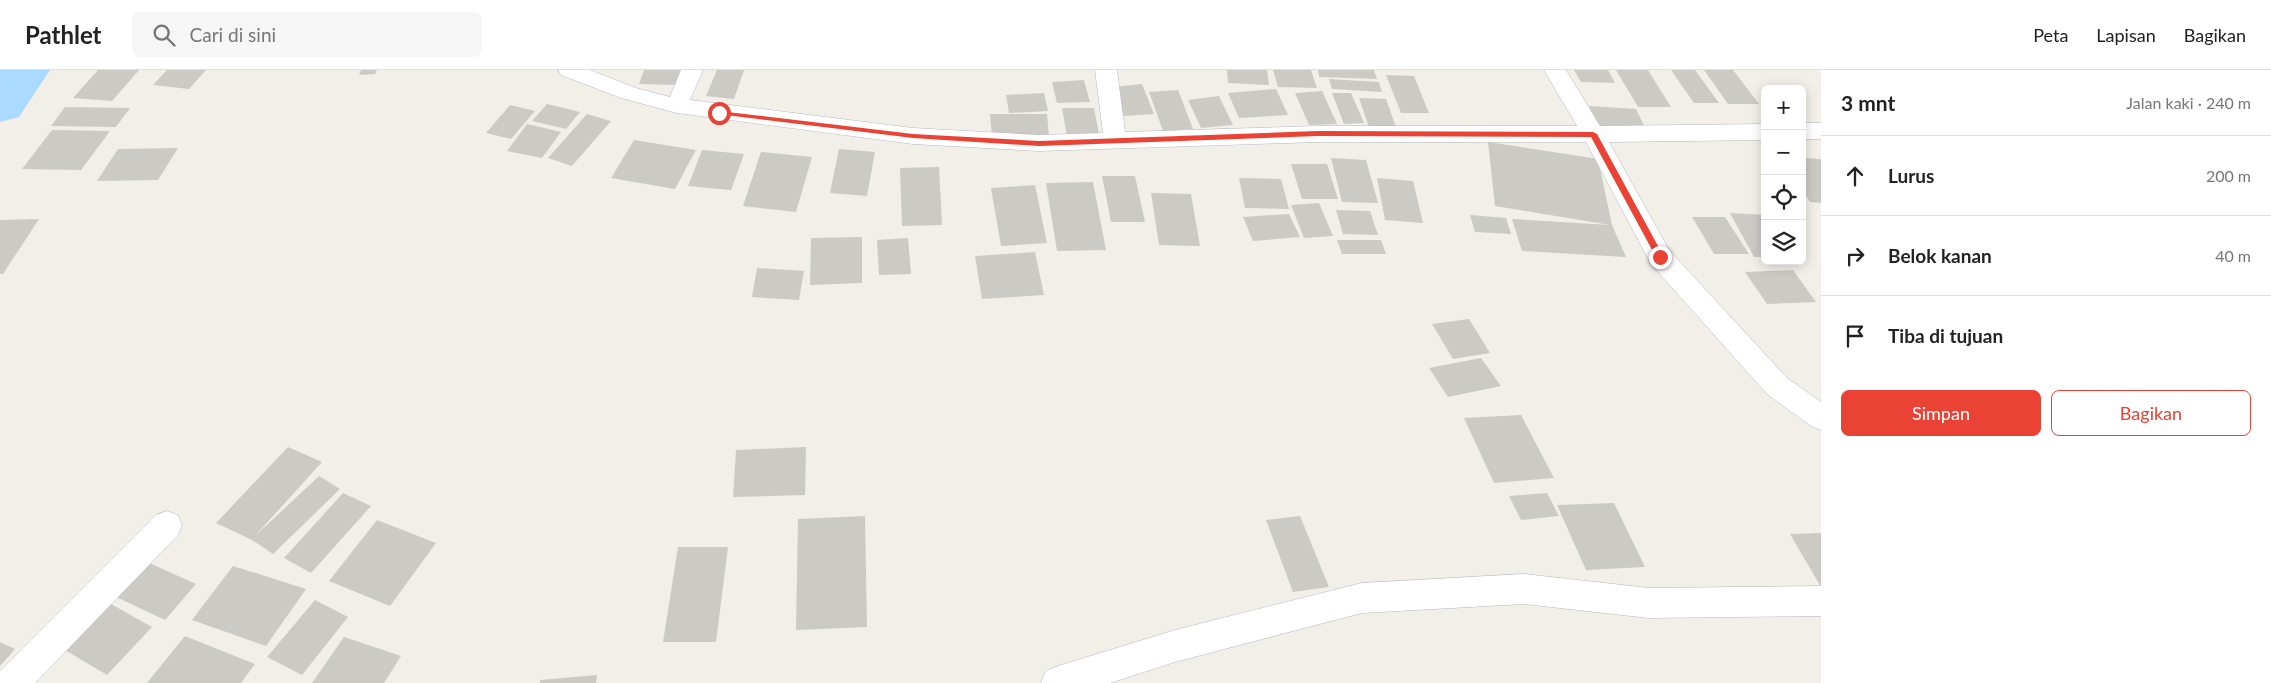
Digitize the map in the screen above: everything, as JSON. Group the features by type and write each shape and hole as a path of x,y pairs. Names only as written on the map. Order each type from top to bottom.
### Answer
{"street":[{"path":"569,70 629,93 677,106 913,136 1039,143 1318,134 1761,132"},
{"path":"677,106 692,70"},
{"path":"1106,70 1115,140"},
{"path":"1555,70 1593,134 1660,257 1777,386 1821,418"},
{"path":"1806,131 1821,131"},
{"path":"12,683 167,524"},
{"path":"1058,683 1175,646 1362,598 1524,589 1649,603 1821,601"}],"building":[{"path":"98,70 139,70 112,101 73,98"},
{"path":"167,70 206,70 189,89 153,85"},
{"path":"361,70 377,70 375,74 359,75"},
{"path":"644,70 682,70 678,85 639,84"},
{"path":"717,70 744,70 734,99 706,96"},
{"path":"1227,70 1267,70 1269,85 1228,83"},
{"path":"1273,70 1311,70 1317,88 1278,87"},
{"path":"1318,70 1374,70 1377,79 1319,77"},
{"path":"1574,70 1608,70 1615,83 1581,82"},
{"path":"1616,70 1648,70 1671,107 1638,107"},
{"path":"1671,70 1695,70 1719,103 1694,103"},
{"path":"1704,70 1733,70 1759,104 1728,104"},
{"path":"1386,75 1414,76 1429,113 1401,113"},
{"path":"1329,79 1379,82 1382,92 1332,89"},
{"path":"1084,80 1090,102 1057,103 1052,82"},
{"path":"1142,84 1154,114 1124,116 1113,87"},
{"path":"1276,89 1288,115 1239,118 1228,93"},
{"path":"1178,90 1193,129 1163,131 1149,92"},
{"path":"1322,91 1337,124 1309,125 1295,93"},
{"path":"1044,93 1048,111 1009,113 1006,95"},
{"path":"1332,93 1351,93 1364,123 1344,124"},
{"path":"1219,96 1233,125 1201,128 1188,100"},
{"path":"1359,98 1386,99 1397,130 1370,130"},
{"path":"547,104 580,112 566,129 532,121"},
{"path":"510,105 535,111 511,139 486,133"},
{"path":"1589,106 1636,109 1646,130 1598,126"},
{"path":"65,107 130,108 116,127 51,126"},
{"path":"1062,108 1094,108 1099,135 1067,136"},
{"path":"587,114 611,121 572,166 548,158"},
{"path":"990,114 1047,114 1049,136 992,136"},
{"path":"527,124 561,132 542,158 507,151"},
{"path":"52,130 110,131 81,170 22,169"},
{"path":"634,140 696,150 675,189 611,178"},
{"path":"1488,142 1598,159 1612,225 1626,257 1522,251 1512,219 1610,225 1495,206"},
{"path":"178,148 158,180 97,181 118,149"},
{"path":"839,149 875,152 867,196 830,193"},
{"path":"702,150 744,154 731,190 688,186"},
{"path":"761,152 812,157 796,212 743,206"},
{"path":"1331,158 1366,160 1378,203 1342,202"},
{"path":"1806,158 1821,159 1821,203 1810,202 1806,196"},
{"path":"1291,164 1327,164 1338,199 1302,199"},
{"path":"939,167 942,225 902,226 900,168"},
{"path":"1102,176 1135,176 1145,222 1111,222"},
{"path":"1239,178 1281,179 1289,209 1245,208"},
{"path":"1377,178 1413,181 1423,223 1385,220"},
{"path":"1093,182 1106,250 1057,251 1046,183"},
{"path":"1035,185 1047,243 1001,246 991,188"},
{"path":"1151,193 1191,194 1200,246 1159,245"},
{"path":"1319,203 1333,236 1304,238 1291,205"},
{"path":"1336,210 1370,211 1378,235 1343,234"},
{"path":"1730,213 1761,215 1761,257 1754,257"},
{"path":"1289,214 1300,237 1253,241 1243,217"},
{"path":"1470,215 1506,218 1511,234 1475,232"},
{"path":"1692,217 1725,217 1749,254 1714,254"},
{"path":"39,219 3,274 0,274 0,220"},
{"path":"862,237 862,283 810,285 811,238"},
{"path":"908,238 911,274 879,275 877,240"},
{"path":"1337,240 1381,240 1386,254 1342,254"},
{"path":"1035,252 1044,295 982,299 975,256"},
{"path":"757,268 804,271 799,300 752,297"},
{"path":"1793,270 1816,302 1767,304 1745,272"},
{"path":"1469,319 1490,353 1453,359 1432,324"},
{"path":"1481,358 1501,386 1448,397 1429,368"},
{"path":"1521,415 1554,478 1494,483 1464,418"},
{"path":"288,447 322,462 255,536 319,476 340,489 273,554 252,540 216,523"},
{"path":"806,447 805,495 733,497 736,450"},
{"path":"343,493 371,506 311,573 284,558"},
{"path":"1547,493 1559,516 1521,520 1509,496"},
{"path":"1614,503 1645,567 1586,570 1557,505"},
{"path":"865,516 867,627 796,630 798,519"},
{"path":"1300,516 1329,587 1293,592 1266,520"},
{"path":"377,520 436,543 390,606 329,581"},
{"path":"1821,533 1821,587 1790,534"},
{"path":"678,547 728,547 716,642 663,642"},
{"path":"147,562 196,584 165,620 116,597"},
{"path":"233,566 306,589 266,646 192,620"},
{"path":"315,600 348,617 302,675 267,657"},
{"path":"111,604 152,627 107,675 65,650"},
{"path":"185,636 255,664 241,683 147,683"},
{"path":"344,637 401,656 384,683 312,683"},
{"path":"0,642 15,649 0,666"},
{"path":"597,675 596,683 540,683 540,680"}],"waterway":[{"path":"0,105 24,70"}],"route":[{"path":"719,113 793,120 913,136 1039,143 1318,134 1593,134 1660,257"}]}
